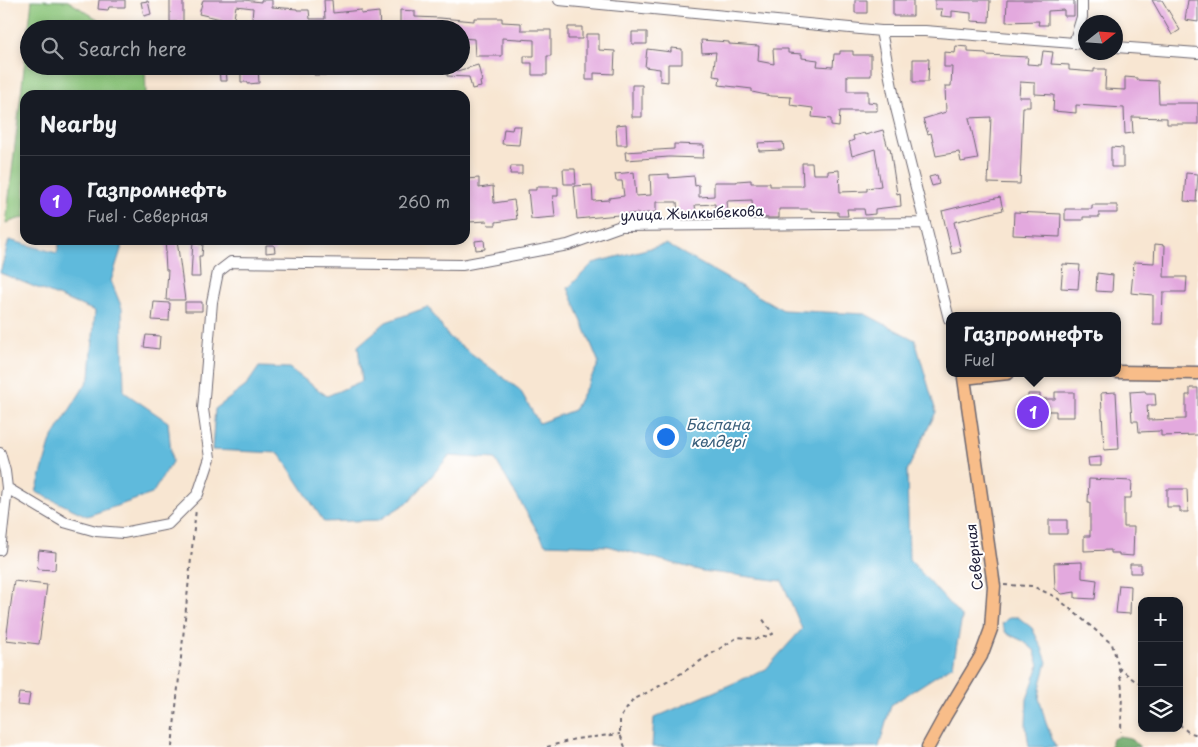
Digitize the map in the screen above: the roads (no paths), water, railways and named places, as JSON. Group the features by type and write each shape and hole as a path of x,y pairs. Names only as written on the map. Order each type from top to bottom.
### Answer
{"main road":[{"path":"1121,372 1198,373"},
{"name":"Северная","path":"928,747 981,656 991,629 994,586 963,377"}],"street":[{"path":"559,0 881,31 925,31 1078,43"},
{"path":"1074,43 1082,16 1082,0"},
{"path":"881,31 896,108 947,312"},
{"path":"1123,48 1198,54"},
{"name":"улица Жылкыбекова","path":"7,488 64,522 96,531 123,533 168,524 198,494 210,458 203,409 212,302 218,272 231,262 462,265 568,245 621,226 924,222"},
{"path":"0,453 7,488 0,550"}],"water":[{"path":"9,240 20,243 20,245 27,245 57,253 59,245 122,245 111,281 122,308 124,392 168,422 172,462 152,494 87,516 36,492 51,440 90,377 95,311 0,273"},
{"name":"Баспана көлдері","path":"666,244 783,310 865,314 915,340 936,412 907,471 909,559 962,618 953,665 891,705 879,747 652,747 654,718 766,669 802,629 782,581 702,571 608,546 545,544 495,459 449,456 410,501 379,520 324,522 279,453 212,450 215,409 246,386 259,367 289,368 327,396 362,381 358,346 386,322 428,307 448,336 520,390 539,423 574,410 599,363 568,288 593,263"},
{"path":"1009,617 1018,617 1032,628 1042,648 1047,662 1039,698 1046,723 1057,747 1029,747 1026,726 1027,699 1039,665 1034,650 1023,641 1006,633 1002,624"}],"place":[{"name":"Газпромнефть","path":"1033,412"}]}
